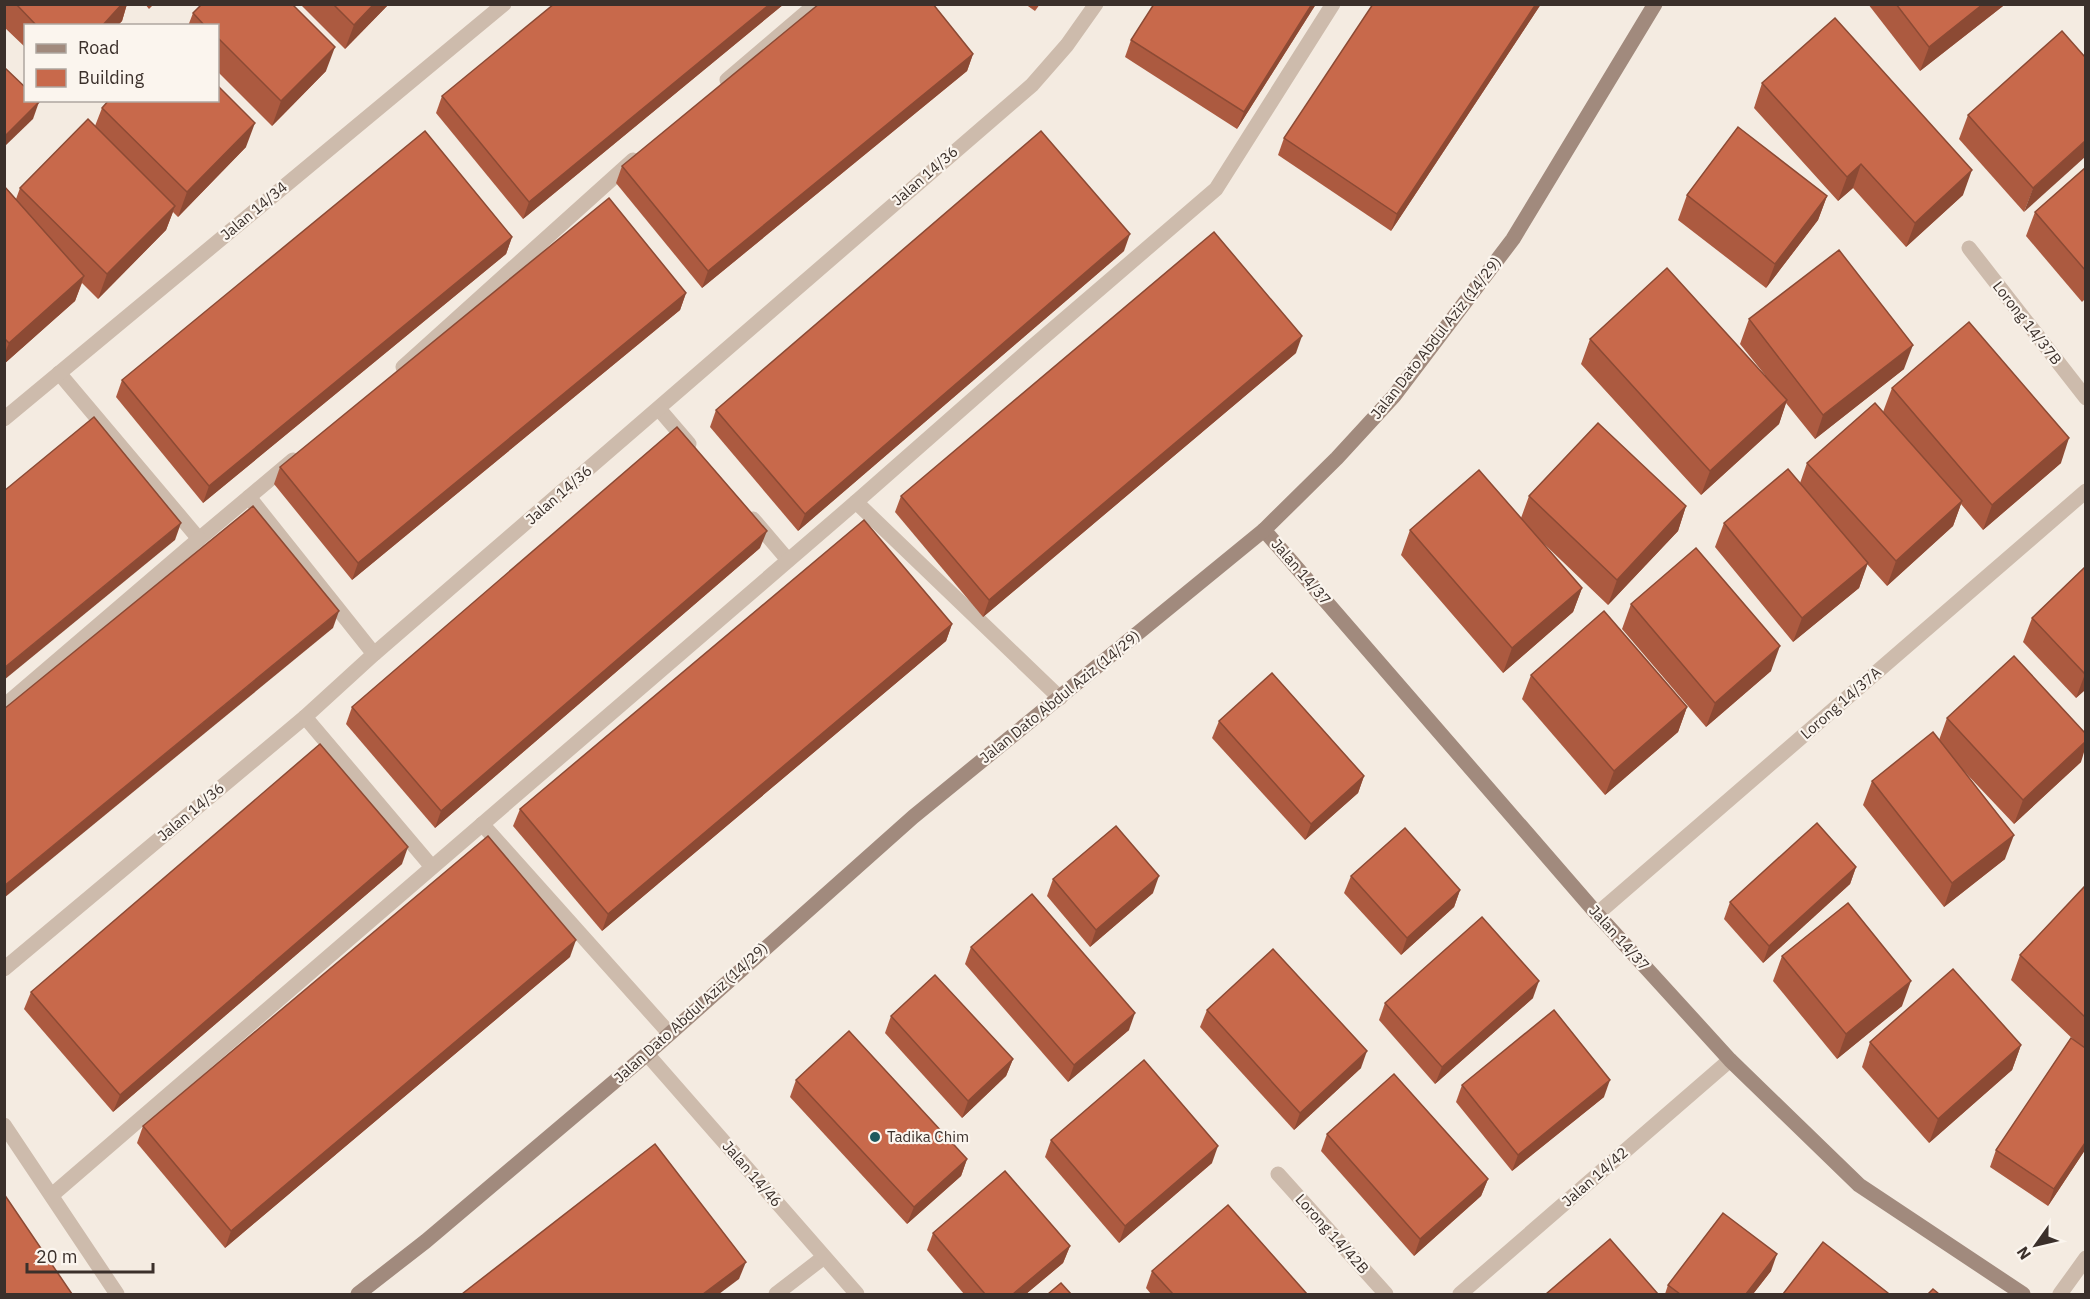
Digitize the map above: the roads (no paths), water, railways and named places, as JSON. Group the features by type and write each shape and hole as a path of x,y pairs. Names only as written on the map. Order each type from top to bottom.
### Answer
{"street":[{"name":"Jalan 14/34","path":"4,419 504,4"},
{"path":"719,87 816,4"},
{"name":"Jalan 14/36","path":"4,969 305,717 374,654 1032,85 1067,45 1096,4"},
{"path":"52,1196 1216,189 1333,4"},
{"name":"Jalan Dato Abdul Aziz (14/29)","path":"358,1294 426,1241 647,1054 913,817 1264,530 1394,396 1513,239 1655,4"},
{"path":"390,378 648,147"},
{"name":"Lorong 14/37B","path":"1969,248 2085,398"},
{"path":"59,372 199,539"},
{"path":"659,409 697,453"},
{"path":"4,706 302,452"},
{"name":"Lorong 14/37A","path":"1597,914 2085,491"},
{"path":"249,497 374,654"},
{"path":"856,502 1060,698"},
{"path":"743,506 788,560"},
{"name":"Jalan 14/37","path":"1264,530 1597,914 1730,1060 1859,1185 2023,1294"},
{"path":"305,717 432,867"},
{"path":"482,824 669,1033"},
{"name":"Jalan 14/46","path":"647,1054 857,1294"},
{"name":"Jalan 14/42","path":"1460,1294 1730,1060"},
{"path":"4,1125 117,1294"},
{"name":"Lorong 14/42B","path":"1278,1174 1386,1294"},
{"path":"776,1294 824,1257"},
{"path":"2060,1294 2085,1258"}],"place":[{"name":"Tadika Chim","path":"875,1137"}]}
